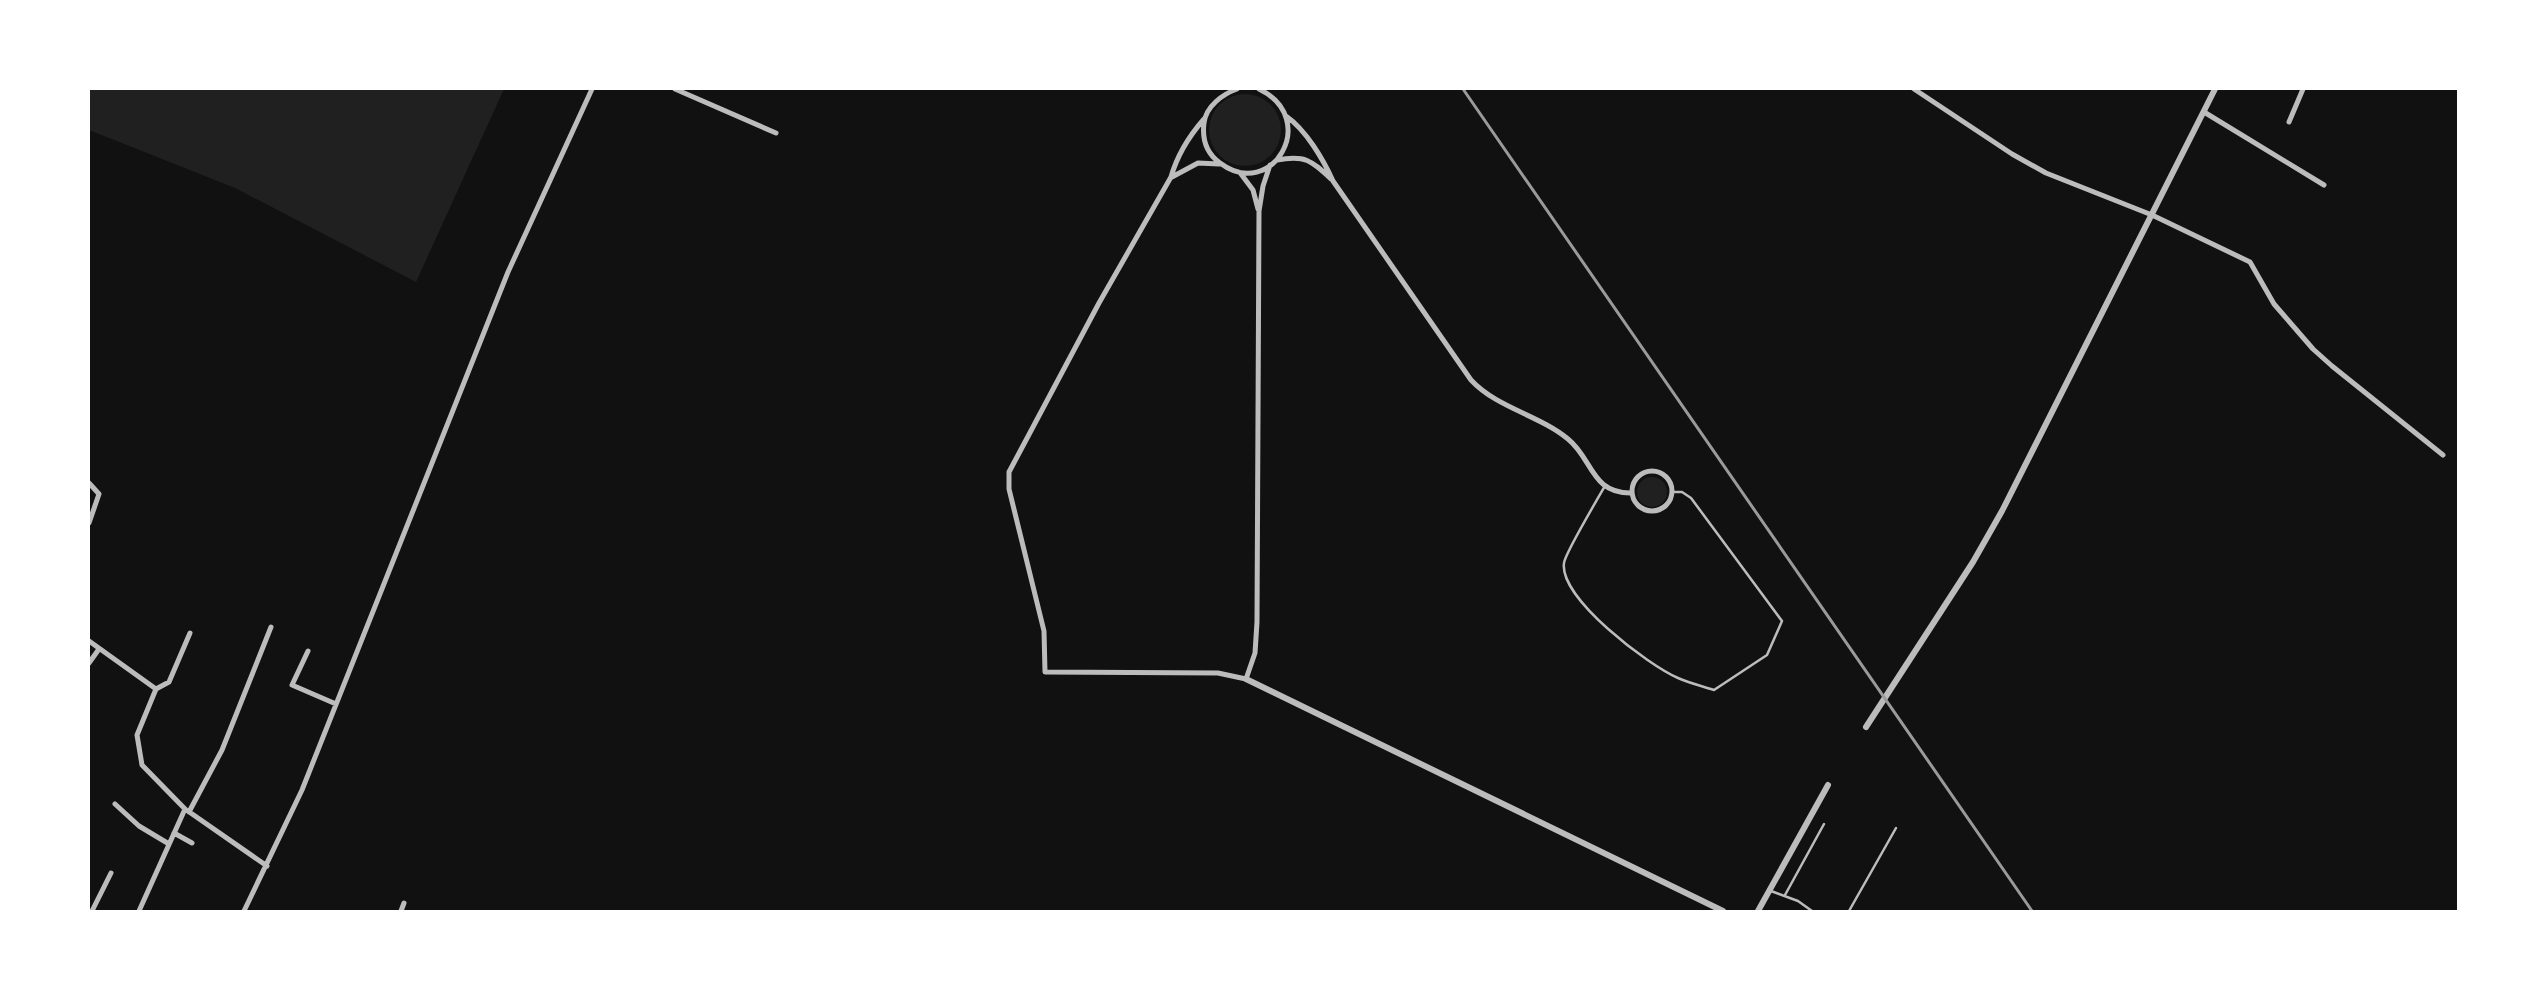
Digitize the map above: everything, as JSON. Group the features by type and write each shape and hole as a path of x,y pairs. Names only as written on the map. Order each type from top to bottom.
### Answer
{"street":[{"path":"244,911 302,790 504,280 592,89"},
{"path":"675,89 776,133"},
{"path":"1237,89 1217,99 1196,128 1176,162 1172,177 1099,303 1008,472 1009,489 1044,631 1045,672 1218,673 1246,679 1723,911"},
{"path":"1259,89 1274,97 1286,116 1295,122 1327,167 1333,181 1470,380 1488,394 1568,438 1605,486 1632,493"},
{"path":"1914,89 2012,154 2046,173 2152,215 2250,262 2274,304 2313,349 2443,455"},
{"path":"1866,727 1973,562 2002,512 2215,89"},
{"path":"2290,122 2303,89"},
{"path":"2204,112 2324,185"},
{"path":"1241,174 1255,173 1277,160 1288,141 1286,116"},
{"path":"1204,119 1204,142 1209,153 1221,164 1241,174 1253,190 1259,211"},
{"path":"1277,160 1302,158 1313,162 1333,181"},
{"path":"1172,177 1198,163 1221,164"},
{"path":"1246,679 1255,653 1257,622 1259,211 1263,186 1270,165"},
{"path":"1651,471 1665,475 1672,486 1673,492 1669,504 1658,511 1652,512 1639,507 1632,493 1634,482 1639,476 1651,471"},
{"path":"89,483 99,494 89,523"},
{"path":"139,911 174,833 222,750 271,627"},
{"path":"190,633 168,682 156,689 137,735 142,765 187,810 267,866"},
{"path":"89,641 156,689"},
{"path":"89,663 99,649"},
{"path":"308,651 292,685 336,704"},
{"path":"1758,911 1828,785"},
{"path":"116,804 139,826 169,844"},
{"path":"174,833 192,843"},
{"path":"100,911 93,910 111,873"},
{"path":"400,911 404,903"}],"lane":[{"path":"1605,486 1564,562 1566,582 1596,619 1629,646 1677,678 1714,690 1767,655 1782,622 1691,498 1682,492 1673,492"},
{"path":"1785,895 1824,824"},
{"path":"1849,911 1896,828"},
{"path":"1770,890 1785,895 1812,911"}],"shaded area":[{"path":"89,89 504,89 416,282 235,188 89,130"},
{"path":"1252,94 1271,104 1279,116 1281,130 1279,144 1271,156 1259,164 1238,166 1219,156 1211,144 1209,123 1219,104 1231,96"},
{"path":"1652,477 1663,481 1667,492 1663,503 1652,507 1641,503 1637,492 1641,481"}],"railway":[{"path":"1463,89 2032,911"}]}
